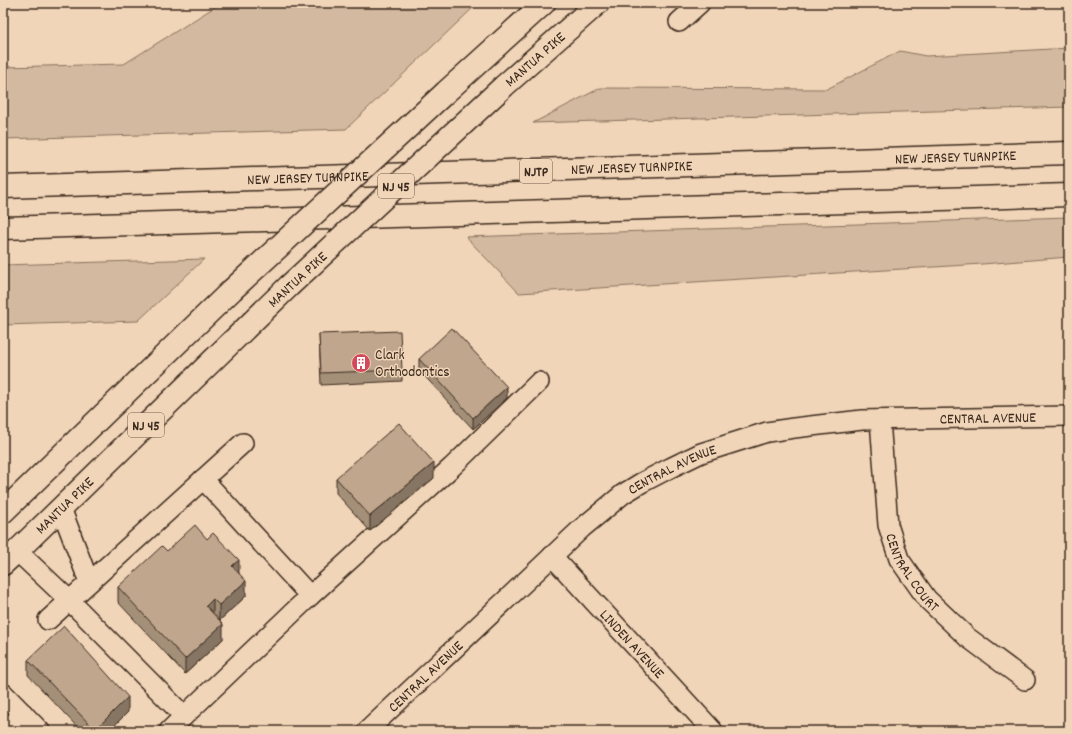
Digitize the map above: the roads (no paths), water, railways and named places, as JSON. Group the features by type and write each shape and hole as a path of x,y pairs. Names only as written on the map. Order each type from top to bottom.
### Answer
{"main road":[{"name":"NJ 45","path":"3,512 232,290 544,3"},
{"name":"MANTUA PIKE","path":"10,558 288,286 504,86 598,3"},
{"name":"NEW JERSEY TURNPIKE","path":"3,187 1069,153"},
{"path":"3,228 1069,195"}],"street":[{"path":"679,22 700,3"},
{"path":"169,731 310,596 452,467 539,382"},
{"name":"CENTRAL AVENUE","path":"373,729 582,528 623,494 641,483 701,453 767,432 862,420 1069,416"},
{"name":"CENTRAL COURT","path":"880,420 888,525 899,558 928,599 967,637 1025,680"},
{"path":"48,620 243,443"},
{"path":"203,479 310,596"},
{"path":"61,508 89,582"},
{"name":"LINDEN AVENUE","path":"552,556 713,731"},
{"path":"10,558 69,600 184,716"},
{"path":"3,693 40,731"},
{"path":"6,731 23,713"}],"place":[{"name":"Clark Orthodontics","path":"361,363"}]}
